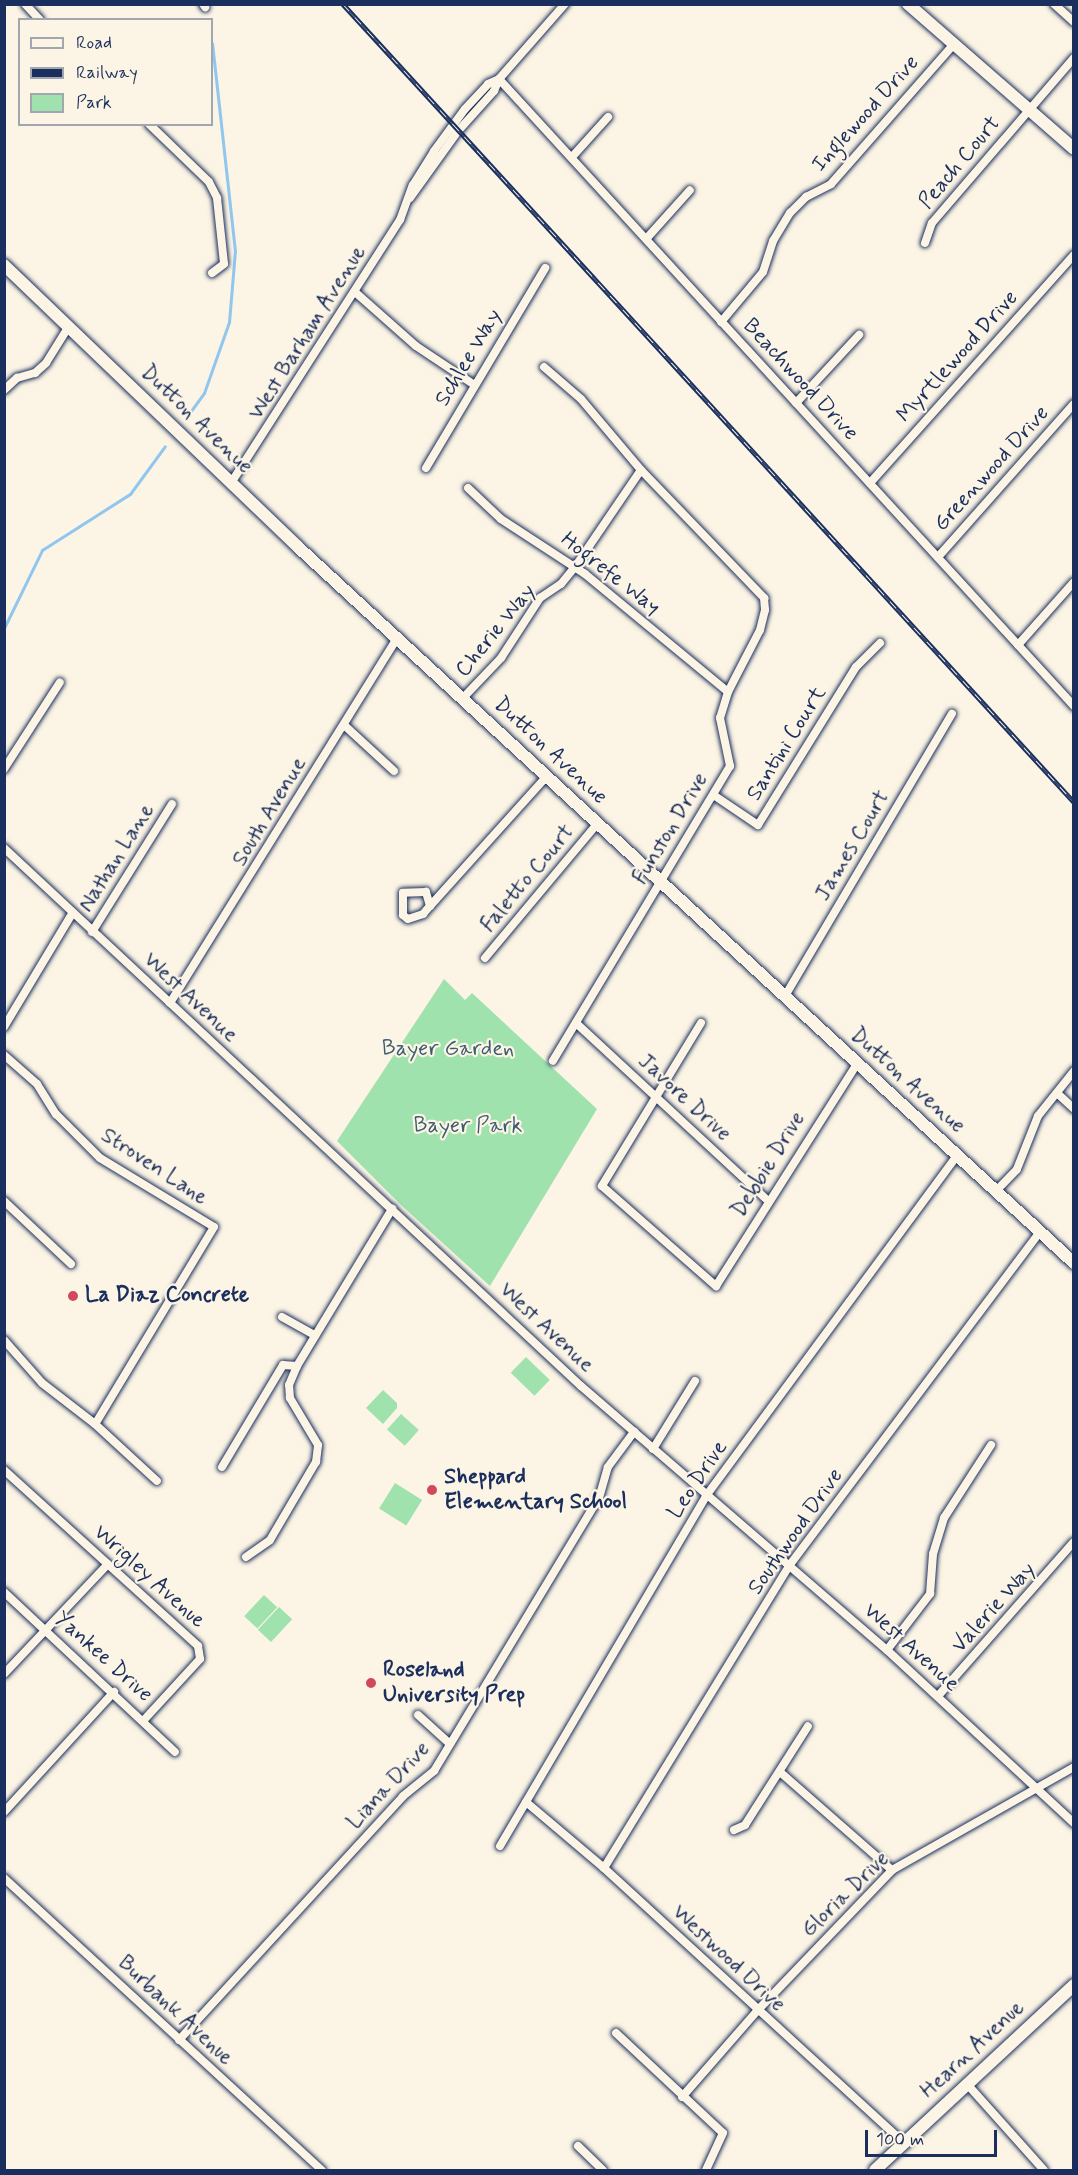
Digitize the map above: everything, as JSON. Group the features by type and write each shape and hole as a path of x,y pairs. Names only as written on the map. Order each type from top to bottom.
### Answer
{"main road":[{"path":"909,4 1074,149"},
{"name":"Dutton Avenue","path":"4,265 397,639 785,996 855,1065 1074,1263"},
{"name":"Hearn Avenue","path":"875,2170 1074,1985"}],"street":[{"path":"25,4 38,18"},
{"name":"West Barham Avenue","path":"231,483 355,292 410,198 413,185 488,84 499,79 565,4"},
{"path":"1054,4 1074,22"},
{"name":"Inglewood Drive","path":"722,322 763,272 773,242 790,213 806,197 831,184 954,44"},
{"name":"Peach Court","path":"925,243 932,223 1074,58"},
{"name":"Beachwood Drive","path":"499,79 1074,706"},
{"path":"572,156 608,117"},
{"path":"151,126 209,182 218,198 224,264 212,273"},
{"path":"647,238 690,190"},
{"name":"Myrtlewood Drive","path":"870,483 1074,255"},
{"name":"Schlee Way","path":"426,468 473,384 545,268"},
{"path":"355,292 416,346 473,384"},
{"path":"4,390 17,378 34,373 46,363 69,326"},
{"path":"796,403 859,335"},
{"name":"Funston Drive","path":"544,367 580,399 641,470 764,598 765,610 760,630 728,692 720,718 730,766 715,796 659,882 553,1061"},
{"name":"Greenwood Drive","path":"938,557 1074,404"},
{"name":"Cherie Way","path":"462,699 501,658 540,598 561,584 575,567 641,470"},
{"name":"Hogrefe Way","path":"468,488 501,519 575,567 728,692"},
{"path":"1018,645 1074,582"},
{"name":"South Avenue","path":"170,1003 397,639"},
{"name":"Santini Court","path":"715,796 758,825 856,667 880,643"},
{"path":"4,769 60,682"},
{"name":"James Court","path":"785,996 952,714"},
{"path":"344,725 394,771"},
{"path":"430,906 546,777"},
{"name":"Nathan Lane","path":"92,932 172,804"},
{"name":"Faletto Court","path":"485,958 598,824"},
{"name":"West Avenue","path":"4,848 72,914 634,1432 887,1650 1074,1823"},
{"path":"4,1027 72,914"},
{"name":"Javore Drive","path":"576,1023 767,1200"},
{"path":"655,1096 701,1023"},
{"name":"Stroven Lane","path":"4,1055 37,1084 56,1114 99,1158 214,1227 96,1424"},
{"name":"Debbie Drive","path":"655,1096 602,1186 716,1286 767,1200 855,1065"},
{"path":"996,1191 1017,1169 1038,1116 1074,1071"},
{"path":"1057,1093 1074,1108"},
{"name":"Leo Drive","path":"500,1846 706,1496 957,1155"},
{"path":"4,1201 71,1264"},
{"path":"246,1557 270,1540 316,1462 318,1445 290,1398 289,1385 315,1335 392,1209"},
{"name":"Southwood Drive","path":"604,1868 789,1566 1040,1232"},
{"path":"282,1317 315,1335"},
{"path":"4,1340 42,1383 96,1424 157,1481"},
{"path":"222,1467 278,1372 285,1364 297,1366"},
{"path":"653,1449 695,1381"},
{"name":"Liana Drive","path":"179,2040 403,1796 434,1772 599,1498 608,1467 634,1432"},
{"path":"887,1650 930,1594 933,1554 944,1518 991,1444"},
{"name":"Wrigley Avenue","path":"4,1470 201,1652 195,1665 144,1720"},
{"name":"Valerie Way","path":"938,1696 1074,1542"},
{"path":"4,1674 108,1564"},
{"name":"Yankee Drive","path":"4,1592 144,1720 175,1752"},
{"path":"4,1812 114,1692"},
{"path":"418,1715 450,1744"},
{"path":"734,1830 745,1825 808,1726"},
{"name":"Gloria Drive","path":"682,2097 757,2011 892,1870 1035,1787 1074,1767"},
{"path":"780,1772 892,1870"},
{"name":"Westwood Drive","path":"526,1802 604,1868 757,2011 904,2143"},
{"name":"Burbank Avenue","path":"4,1878 322,2170"},
{"path":"616,2033 723,2133 706,2170"},
{"path":"967,2084 1044,2170"},
{"path":"578,2146 603,2170"}],"green space":[{"name":"Bayer Park","path":"444,979 465,1000 472,993 597,1109 490,1286 401,1205 337,1141"},
{"path":"526,1357 550,1380 534,1396 511,1373"},
{"path":"383,1390 397,1403 397,1408 383,1424 366,1408"},
{"path":"401,1414 419,1430 405,1446 387,1430"},
{"path":"395,1483 422,1500 406,1525 379,1508"},
{"path":"264,1595 277,1607 257,1628 244,1616"},
{"path":"279,1607 292,1619 271,1642 258,1630"}],"waterway":[{"path":"188,415 204,393 229,322 235,251 213,52"},
{"path":"4,628 42,550 130,494 165,446"}],"railway":[{"path":"343,4 1074,802"}],"place":[{"name":"La Diaz Concrete","path":"73,1296"},
{"name":"Sheppard Elementary School","path":"432,1490"},
{"name":"Roseland University Prep","path":"371,1683"}],"park label":[{"name":"Bayer Garden","path":"448,1050"}]}
